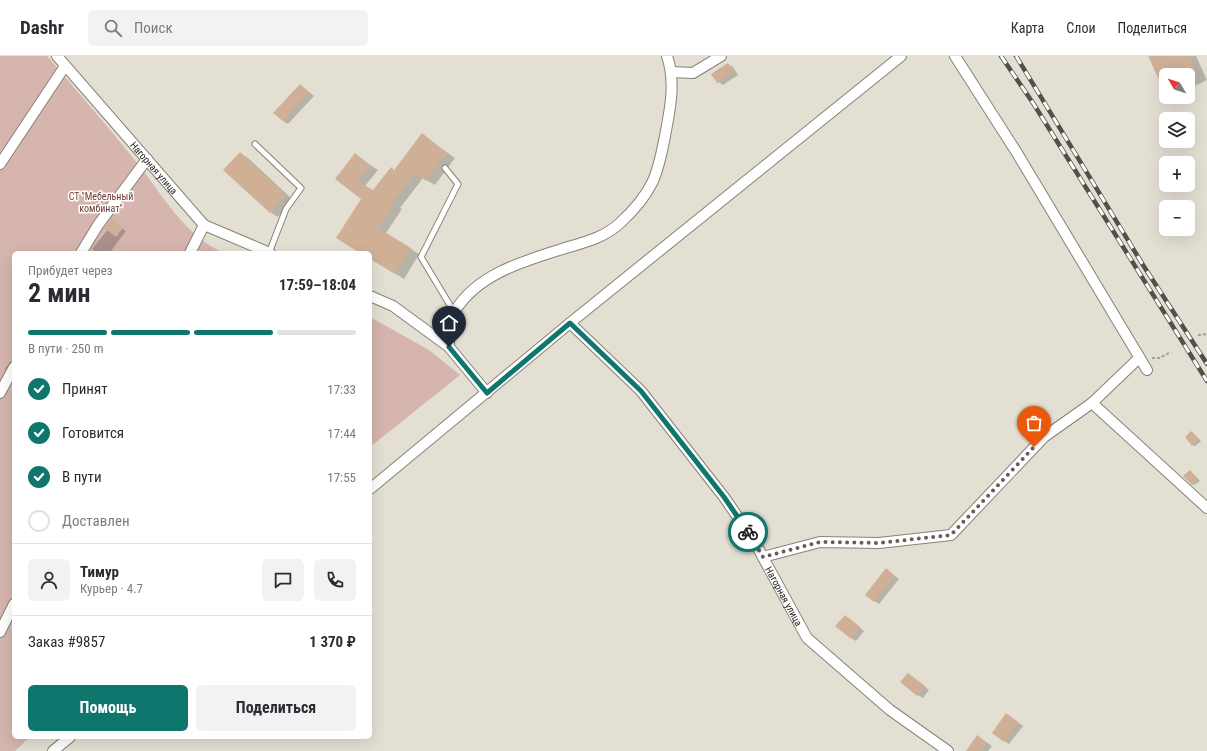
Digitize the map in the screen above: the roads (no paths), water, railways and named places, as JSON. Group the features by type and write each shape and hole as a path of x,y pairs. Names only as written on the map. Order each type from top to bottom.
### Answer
{"street":[{"name":"Нагорная улица","path":"57,56 204,225 265,251"},
{"path":"449,347 449,328 454,312 471,292 500,271 595,239 619,224 635,206 652,183 662,151 670,112 672,72 668,56"},
{"path":"672,72 693,73 721,56"},
{"path":"372,488 570,323 901,56"},
{"path":"955,56 1017,153 1146,370"},
{"path":"0,164 65,66"},
{"path":"82,251 98,225 147,159"},
{"path":"191,251 204,225"},
{"path":"372,297 393,306 449,347 487,393"},
{"name":"Нагорная улица","path":"570,323 641,391 724,497 763,557 807,638 890,710 948,751"},
{"path":"763,557 820,542 879,543 951,535 1044,437 1092,403 1139,358"},
{"path":"0,393 12,371"},
{"path":"1092,403 1207,508"},
{"path":"0,632 12,608"},
{"path":"53,751 68,739"}],"lane":[{"path":"255,144 301,188 286,210 271,251"},
{"path":"445,168 458,184 421,257 454,312"}],"railway":[{"path":"1001,56 1033,103 1207,381"},
{"path":"1016,56 1143,265 1207,364"}],"park label":[{"name":"СТ \"Мебельный комбинат\"","path":"101,202"}]}
